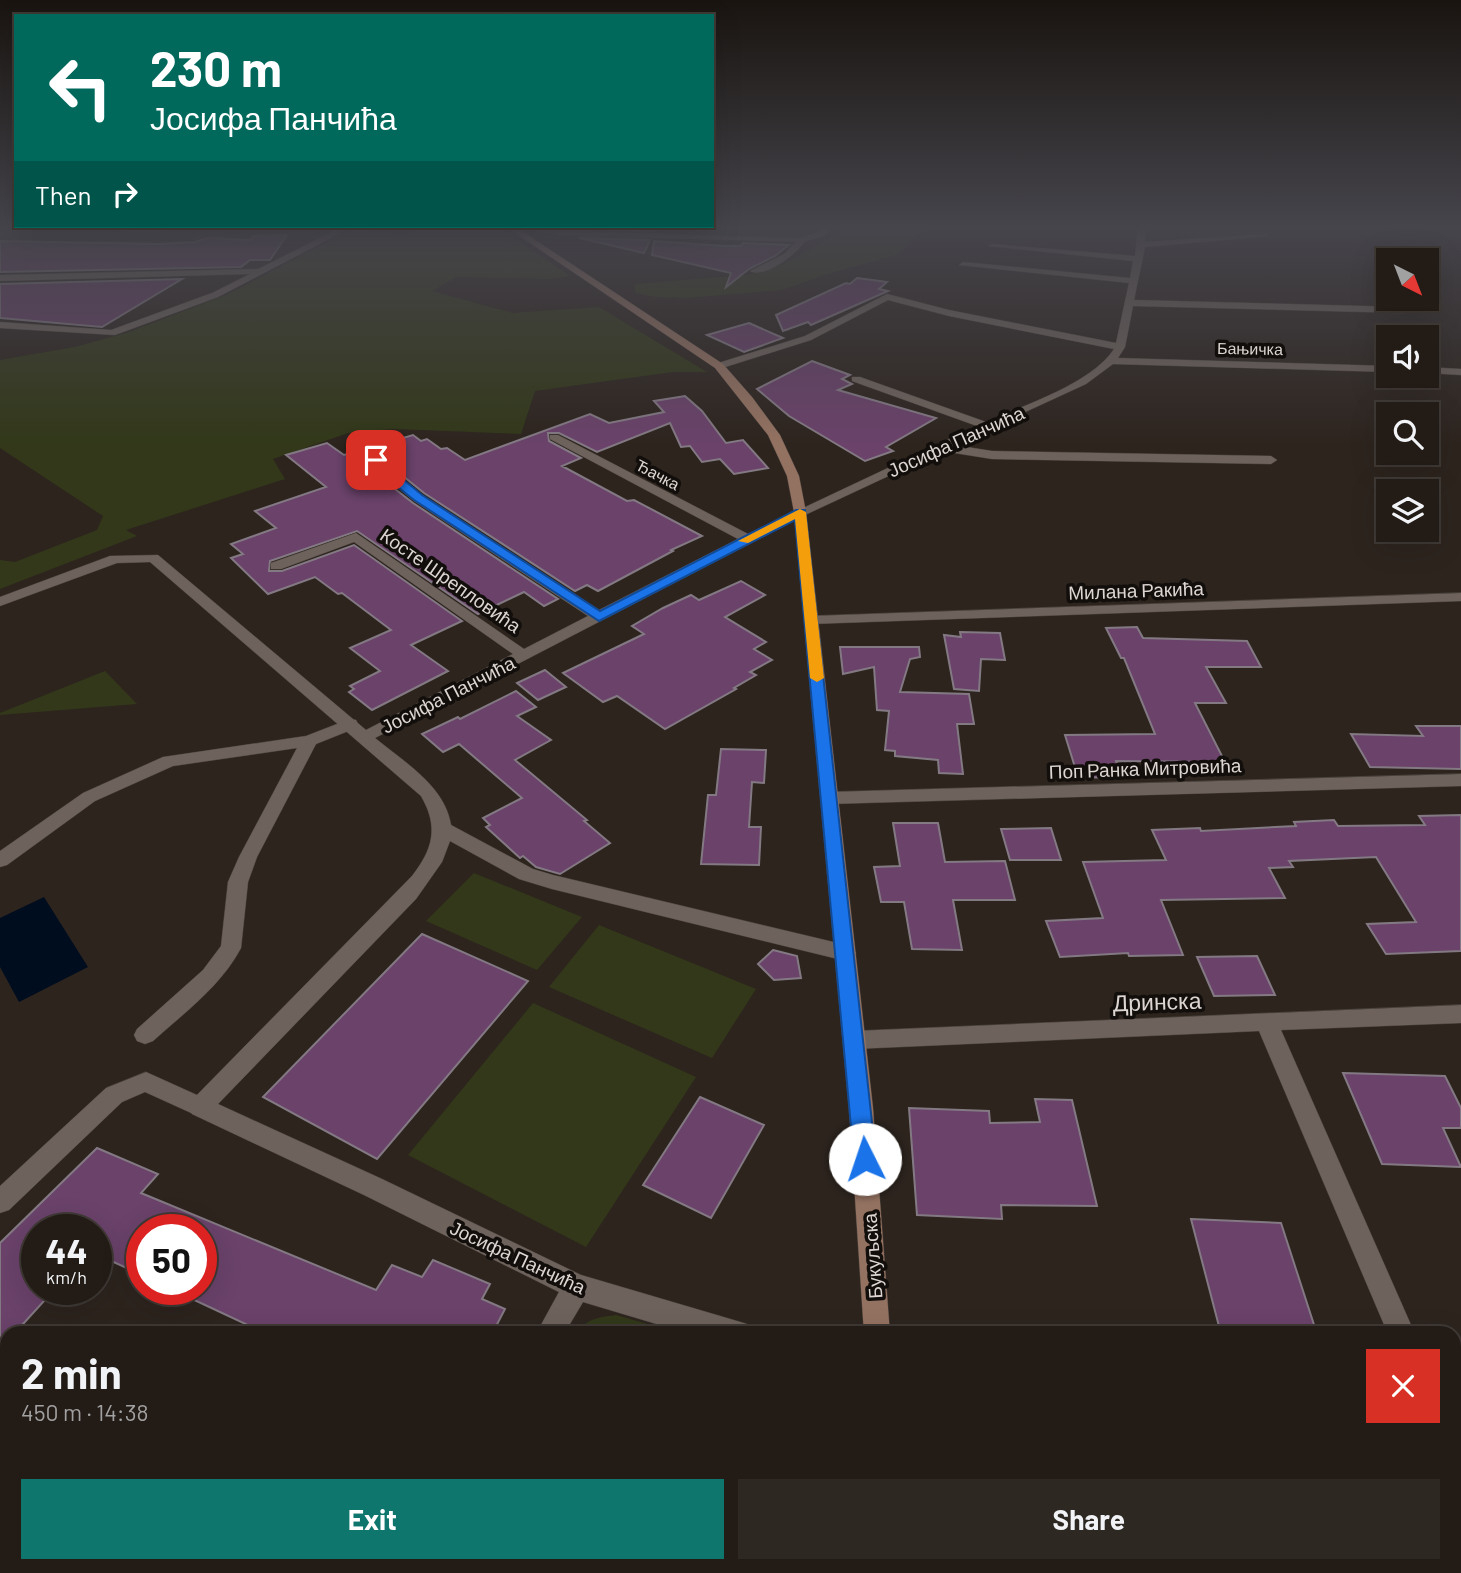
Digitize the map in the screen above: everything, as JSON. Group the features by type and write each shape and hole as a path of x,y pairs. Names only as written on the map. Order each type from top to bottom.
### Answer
{"main road":[{"name":"Букуљска","path":"618,298 719,366 748,399 774,435 793,476 800,512 846,953 876,1326"}],"street":[{"path":"0,325 112,333 206,298"},
{"path":"719,366 808,338 884,298"},
{"path":"892,298 949,313 1120,347"},
{"name":"Јосифа Панчића","path":"445,830 438,805 428,792 358,730 525,656 800,512 1072,387 1111,361 1120,347 1130,298"},
{"path":"1129,303 1376,309"},
{"name":"Бањичка","path":"1111,361 1376,369"},
{"path":"1439,371 1461,372"},
{"path":"856,379 989,427"},
{"name":"Ђачка","path":"554,437 748,539"},
{"path":"941,447 992,455 1271,460"},
{"path":"376,460 418,498 599,617"},
{"name":"Косте Шрепловића","path":"276,566 356,537 525,656"},
{"path":"0,602 114,559 153,558 358,730"},
{"name":"Милана Ракића","path":"811,620 1461,597"},
{"path":"0,860 89,797 169,761 309,741 358,730"},
{"path":"145,1035 210,976 231,948 238,883 309,741"},
{"name":"Поп Ранка Митровића","path":"830,798 1461,780"},
{"path":"200,1107 409,894 438,858 445,830 526,874 552,882 846,953"},
{"name":"Дринска","path":"854,1040 1461,1014"},
{"path":"1266,1022 1399,1326"},
{"name":"Јосифа Панчића","path":"0,1202 114,1095 146,1082 373,1186 577,1287 710,1326"},
{"path":"554,1326 577,1287"}],"green space":[{"path":"217,298 459,298 513,313 599,307 707,372 673,372 535,391 521,434 394,429 348,433 273,459 285,479 126,530 137,536 0,589 0,560 15,562 97,530 103,516 0,448 0,360 75,347 129,332"},
{"path":"105,671 137,704 0,715 0,713"},
{"path":"474,873 582,917 537,970 426,921"},
{"path":"599,925 756,989 712,1058 549,987"},
{"path":"533,1003 696,1077 586,1247 408,1155"},
{"path":"616,1315 654,1326 583,1326"}],"water":[{"path":"44,897 88,967 19,1002 0,967 0,918"}],"building":[{"path":"0,298 150,298 102,327 0,318"},
{"path":"812,298 871,298 811,325 808,322 783,331 776,315"},
{"path":"749,323 783,338 744,352 707,335"},
{"path":"812,361 850,375 842,379 852,384 838,390 936,418 886,447 893,451 865,461 789,416 757,389"},
{"path":"685,396 702,411 726,443 743,440 768,468 734,474 720,459 702,462 690,446 681,447 670,423 597,452 559,433 548,433 549,441 581,458 562,466 627,501 634,500 702,536 671,550 673,551 598,591 587,585 575,591 424,493 393,468 382,455 370,456 368,462 381,478 413,503 558,599 544,606 524,592 478,614 357,531 270,561 269,571 282,571 354,545 462,621 411,645 448,671 372,710 349,692 354,689 350,686 380,671 350,648 391,630 342,593 338,594 315,577 268,594 231,558 243,554 231,544 276,528 255,511 326,487 286,455 327,443 344,455 413,435 421,441 427,439 441,449 447,448 465,460 590,414 609,423 664,412 654,401"},
{"path":"741,581 765,595 725,617 766,642 754,649 772,660 750,672 756,675 734,688 736,689 665,729 617,696 603,702 563,673 644,634 632,626 663,608 691,595 699,600"},
{"path":"1137,627 1143,638 1247,641 1261,667 1206,667 1226,703 1195,703 1225,762 1116,761 1122,778 1078,777 1065,735 1155,734 1124,658 1121,658 1106,628"},
{"path":"960,632 1000,633 1005,660 981,659 979,691 954,689 944,635 961,637"},
{"path":"840,647 919,647 920,657 910,659 900,692 969,694 974,724 957,724 963,774 939,773 938,760 895,756 895,751 885,750 889,711 877,710 874,667 843,674"},
{"path":"545,670 566,687 538,700 517,683"},
{"path":"516,691 536,707 517,716 551,740 515,760 587,820 584,821 610,843 560,874 536,867 523,856 520,858 486,827 490,825 483,818 522,798 459,744 443,752 422,734 458,717 460,719"},
{"path":"1416,726 1461,726 1461,769 1370,767 1351,734 1423,736"},
{"path":"721,749 766,750 764,783 752,782 749,827 761,827 759,865 701,864 708,795 716,795"},
{"path":"1461,815 1461,951 1386,954 1367,924 1416,922 1376,857 1289,861 1293,867 1269,868 1285,898 1161,900 1183,955 1129,956 1128,953 1060,957 1046,921 1103,918 1083,862 1166,860 1152,830 1200,828 1201,831 1296,826 1294,822 1334,820 1338,826 1425,825 1419,816"},
{"path":"893,823 938,823 945,862 1005,861 1015,900 953,900 962,950 912,949 904,902 881,902 874,867 900,866"},
{"path":"1051,828 1061,860 1010,860 1001,829"},
{"path":"422,934 528,981 377,1159 263,1097"},
{"path":"773,950 797,956 801,978 774,980 758,964"},
{"path":"1257,956 1275,995 1214,996 1197,957"},
{"path":"1343,1073 1445,1076 1461,1108 1461,1128 1443,1128 1461,1167 1382,1164"},
{"path":"700,1097 764,1125 711,1218 643,1185"},
{"path":"1035,1099 1072,1100 1097,1206 1001,1205 1002,1219 917,1215 909,1108 989,1111 990,1123 1040,1122"},
{"path":"97,1148 158,1174 141,1193 192,1214 126,1214 126,1268 112,1261 112,1214 30,1214"},
{"path":"1191,1219 1281,1223 1314,1326 1219,1326"},
{"path":"21,1222 21,1305 40,1305 21,1326 0,1326 0,1243"},
{"path":"217,1224 376,1290 392,1265 422,1277 433,1260 490,1284 482,1299 505,1309 496,1326 250,1326 205,1305 217,1305"}],"slow traffic":[{"path":"744,541 800,512 817,678"}],"route":[{"path":"376,460 400,485 418,498 599,617 800,512 865,1159"}]}
